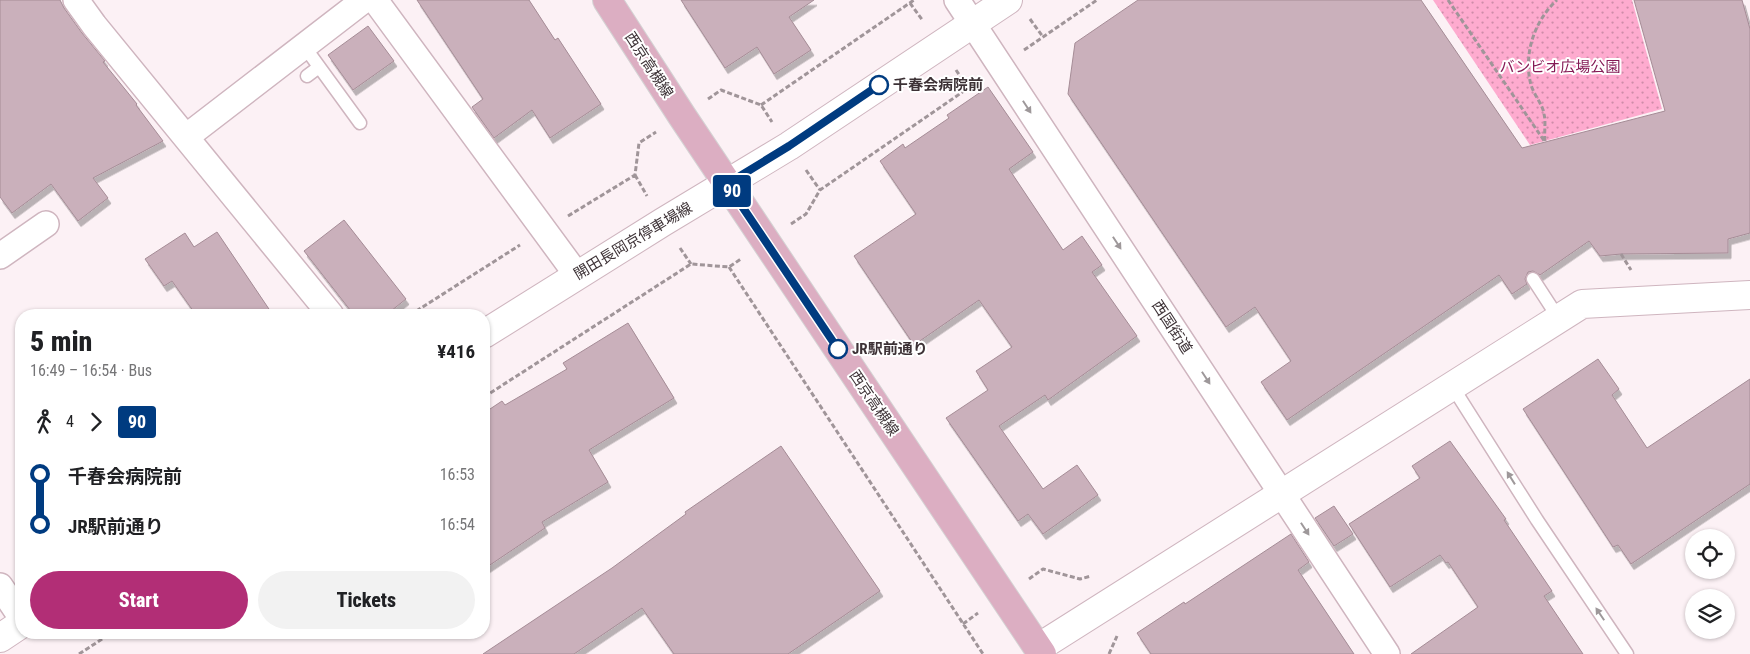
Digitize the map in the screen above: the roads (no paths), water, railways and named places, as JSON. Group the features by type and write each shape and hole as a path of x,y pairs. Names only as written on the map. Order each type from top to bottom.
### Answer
{"main road":[{"name":"西京高槻線","path":"607,0 727,184 1040,651"}],"street":[{"path":"76,0 94,25 326,309"},
{"path":"186,137 364,0"},
{"path":"375,0 577,275"},
{"name":"西国街道","path":"957,0 1387,654"},
{"name":"開田長岡京停車場線","path":"490,330 789,146 1008,0"},
{"path":"0,256 46,224"},
{"path":"1040,651 1282,494 1582,304 1750,295"},
{"path":"0,586 15,608"},
{"path":"0,638 15,628"}],"lane":[{"path":"304,46 360,123"},
{"path":"307,76 319,67"},
{"path":"1533,280 1559,319"},
{"path":"1452,386 1537,520 1627,654"}],"place":[{"name":"千春会病院前","path":"879,85"},
{"name":"JR駅前通り","path":"838,349"}],"park label":[{"name":"バンビオ広場公園","path":"1560,67"}]}
